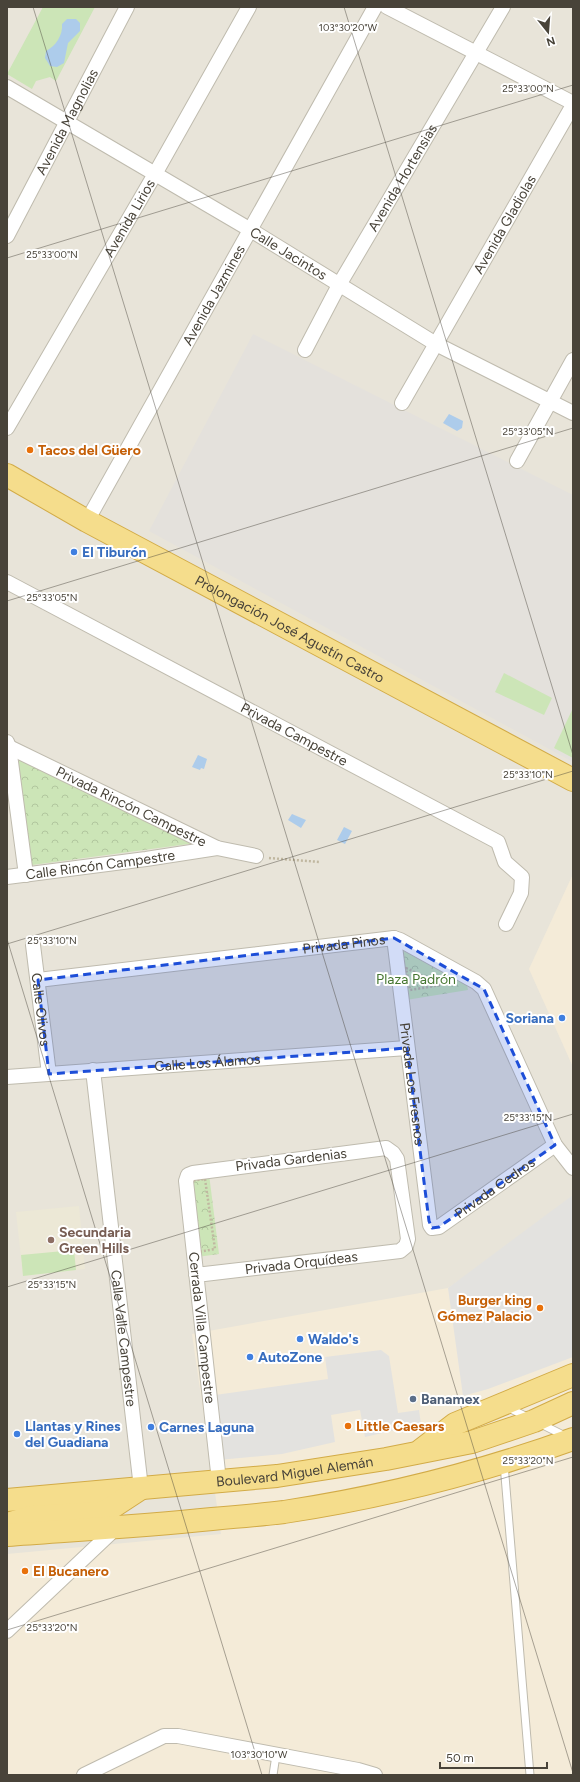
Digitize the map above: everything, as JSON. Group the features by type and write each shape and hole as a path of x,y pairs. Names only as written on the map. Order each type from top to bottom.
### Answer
{"highway":[{"name":"Prolongación José Agustín Castro","path":"7,475 86,521 573,780"},
{"path":"418,1453 455,1424 573,1376"},
{"name":"Boulevard Miguel Alemán","path":"7,1500 277,1476 418,1453 472,1442 534,1421 573,1403"},
{"path":"7,1535 282,1512 336,1503 434,1482 504,1463 573,1439"},
{"path":"7,1524 31,1517 100,1513 108,1510 141,1488"}],"street":[{"name":"Avenida Magnolias","path":"7,236 127,7"},
{"name":"Avenida Lirios","path":"7,428 155,174 249,7"},
{"name":"Avenida Jazmines","path":"86,521 375,7"},
{"path":"387,7 573,104"},
{"name":"Avenida Hortensias","path":"305,350 339,284 503,7"},
{"name":"Calle Jacintos","path":"7,87 249,229 436,344 573,413"},
{"name":"Avenida Gladiolas","path":"402,403 573,104"},
{"path":"517,461 573,360"},
{"name":"Privada Campestre","path":"7,582 498,842 505,862 522,877 521,893 506,924"},
{"name":"Privada Rincón Campestre","path":"8,744 217,848 256,856"},
{"name":"Privada Rincón Campestre","path":"8,744 26,875"},
{"name":"Calle Rincón Campestre","path":"7,877 217,848"},
{"name":"Privada Pinos","path":"38,980 394,938 476,982 484,989 555,1145 573,1168"},
{"name":"Privada Los Fresnos","path":"394,938 429,1221 432,1228"},
{"name":"Calle Olivos","path":"34,944 49,1074"},
{"name":"Calle Los Álamos","path":"7,1077 407,1048"},
{"name":"Calle Valle Campestre","path":"93,1070 141,1488"},
{"name":"Privada Cedros","path":"432,1228 440,1226 555,1145"},
{"name":"Privada Gardenias","path":"188,1176 193,1173 386,1148 393,1153 397,1159 408,1239 406,1246"},
{"name":"Cerrada Villa Campestre","path":"188,1176 186,1181 219,1481"},
{"name":"Privada Orquídeas","path":"196,1275 400,1251 406,1246"},
{"path":"7,1631 117,1527"},
{"path":"84,1775 164,1736 178,1736 358,1770 375,1775"}],"lane":[{"path":"503,1405 573,1439"},
{"path":"504,1463 530,1775"},
{"path":"273,1775 276,1755"}],"path":[{"path":"256,856 320,862"},
{"path":"406,968 420,975 441,985 410,990 406,968"},
{"path":"205,1215 210,1214"}],"highlighted area":[{"path":"394,938 484,989 555,1145 439,1227 432,1228 429,1221 407,1048 49,1074 38,980"}],"shaded area":[{"path":"7,7 573,7 573,1775 7,1775"},
{"path":"253,334 573,495 573,762 149,531"},
{"name":"Soriana","path":"573,874 573,1067 529,969"},
{"path":"573,1195 573,1357 488,1389 463,1396 448,1288"},
{"path":"573,1200 573,1775 7,1775 7,1554 221,1534 192,1334 448,1288"},
{"name":"Secundaria Green Hills","path":"79,1206 85,1269 23,1276 16,1212"},
{"path":"381,1350 389,1356 398,1413 419,1410 421,1424 365,1437 360,1410 331,1415 335,1442 282,1454 218,1460 208,1396 328,1379 325,1357"}],"green space":[{"path":"43,7 95,7 56,81 50,77 36,81 32,89 7,74"},
{"path":"504,673 552,698 544,715 495,692"},
{"path":"573,708 573,758 554,748"},
{"path":"13,757 196,843 25,866 17,855 15,847 7,770"},
{"name":"Plaza Padrón","path":"398,948 467,985 468,990 400,1001"},
{"path":"209,1174 219,1254 197,1257 188,1177"},
{"path":"74,1250 76,1270 23,1276 21,1255"}],"water":[{"path":"67,19 76,19 80,23 80,31 68,43 64,63 57,67 50,66 45,58 46,51 58,40 62,24"},
{"path":"449,414 463,421 462,428 457,431 443,423"},
{"path":"198,755 207,759 204,769 201,768 200,770 192,767"},
{"path":"292,814 306,820 301,828 288,820"},
{"path":"344,827 352,831 345,844 337,840"}],"place":[{"name":"Tacos del Güero","path":"30,450"},
{"name":"El Tiburón","path":"74,552"},
{"name":"Soriana","path":"562,1018"},
{"name":"Secundaria Green Hills","path":"51,1240"},
{"name":"Burger king Gómez Palacio","path":"540,1308"},
{"name":"Waldo's","path":"300,1339"},
{"name":"AutoZone","path":"250,1357"},
{"name":"Banamex","path":"413,1399"},
{"name":"Little Caesars","path":"348,1426"},
{"name":"Carnes Laguna","path":"151,1427"},
{"name":"Llantas y Rines del Guadiana","path":"17,1434"},
{"name":"El Bucanero","path":"25,1571"}]}
